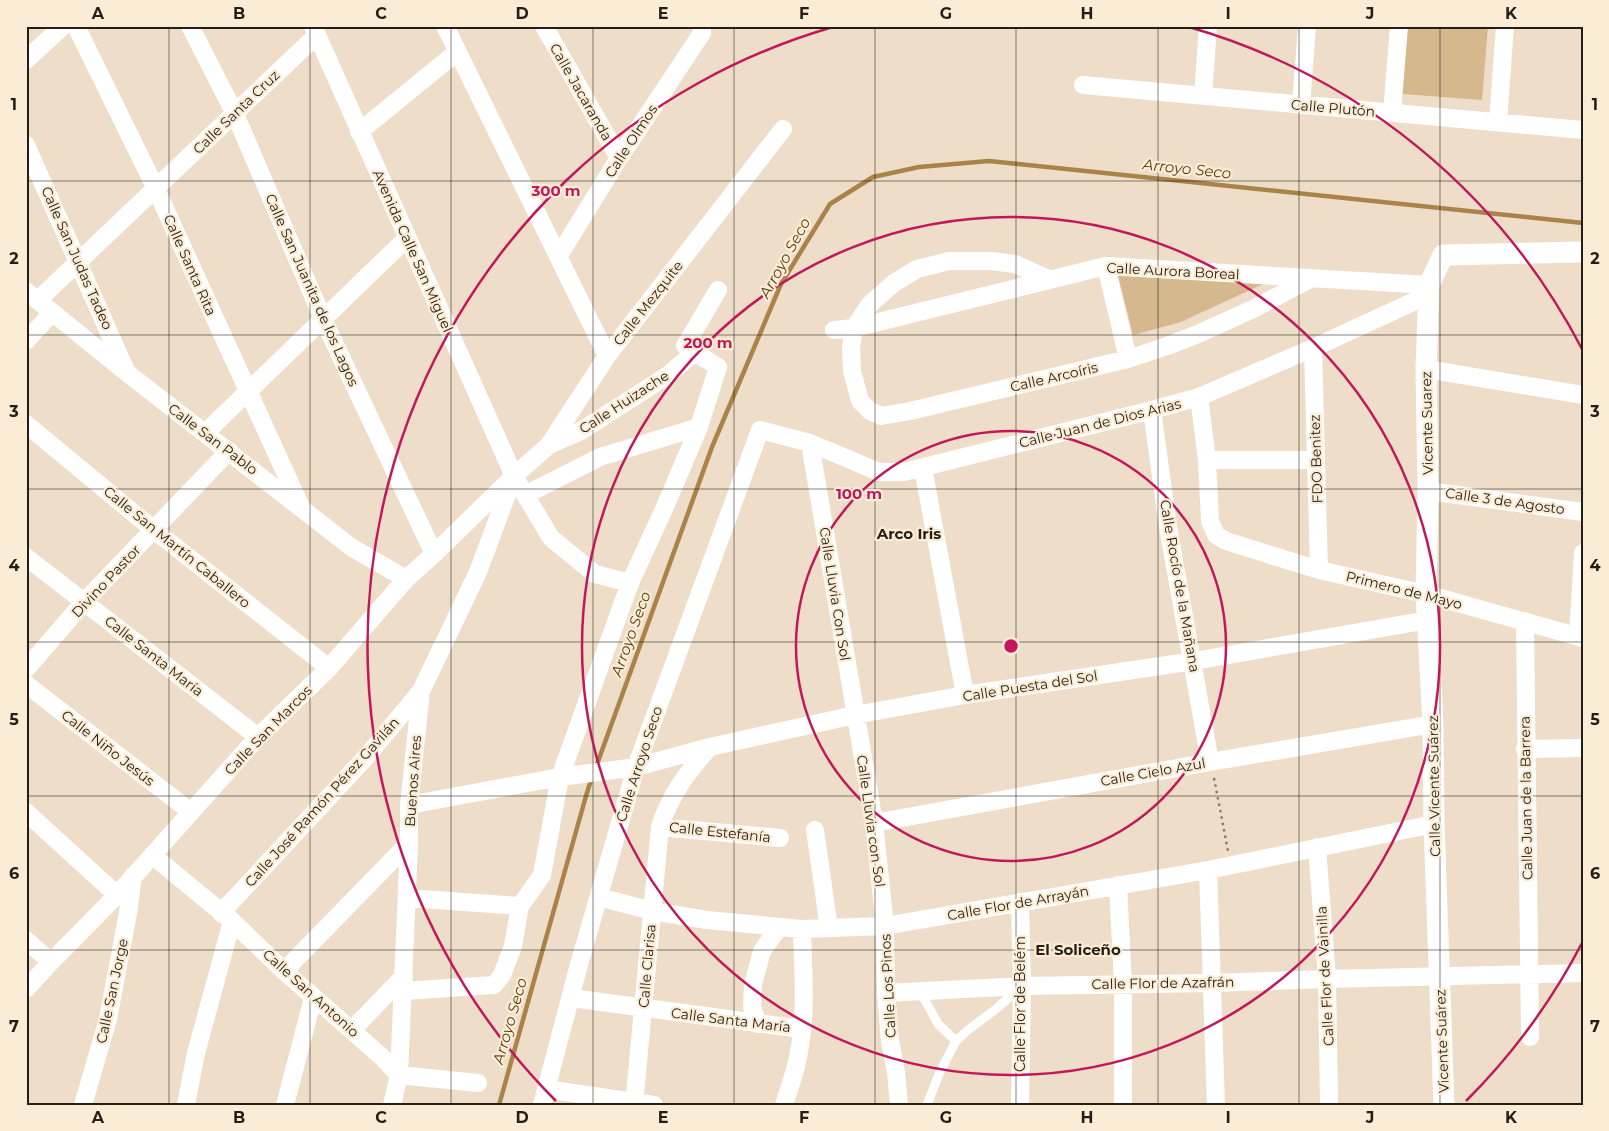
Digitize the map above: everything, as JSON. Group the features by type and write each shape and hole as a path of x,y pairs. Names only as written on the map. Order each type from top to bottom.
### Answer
{"street":[{"path":"26,60 63,26"},
{"name":"Calle Santa Rita","path":"76,26 156,189 300,505"},
{"name":"Calle San Juanita de los Lagos","path":"190,26 235,114 323,319 434,554"},
{"path":"445,26 607,356"},
{"name":"Calle Jacaranda","path":"544,26 619,158"},
{"name":"Calle Olmos","path":"558,257 619,158 702,33 702,26"},
{"path":"1203,96 1208,26"},
{"path":"1301,105 1306,26"},
{"path":"1392,113 1399,26"},
{"path":"1498,122 1505,26"},
{"name":"Calle Santa Cruz","path":"32,295 79,262 235,114 315,30"},
{"name":"Avenida Calle San Miguel","path":"315,30 514,476 551,538 595,574 630,583"},
{"path":"359,132 457,52"},
{"name":"Calle Plutón","path":"1083,85 1583,130"},
{"name":"Calle Mezquite","path":"514,476 549,445 607,356 783,129"},
{"name":"Calle San Judas Tadeo","path":"26,145 126,372"},
{"path":"206,433 408,238"},
{"name":"Vicente Suarez","path":"1426,594 1428,491 1426,369 1429,290 1443,255 1583,252"},
{"path":"854,328 870,304 894,283 917,269 949,261 991,261 1015,264 1048,280"},
{"path":"1106,266 1128,359"},
{"name":"Calle Aurora Boreal","path":"834,330 854,328 1106,266 1312,278 1429,290"},
{"name":"Calle Arcoíris","path":"854,328 851,348 852,371 860,401 870,411 881,416 910,411 1128,359 1198,334 1253,309 1312,278"},
{"name":"Calle Huizache","path":"549,445 581,431 668,375 690,349 718,290"},
{"name":"Calle Juan de Dios Arias","path":"760,430 810,443 880,472 904,472 1199,397 1313,348 1429,290"},
{"name":"Calle San Pablo","path":"32,295 126,372 351,546 406,578"},
{"path":"26,341 52,313"},
{"name":"FDO Benitez","path":"1313,348 1319,570"},
{"path":"352,1030 404,983 494,985 502,975 513,946 520,906 542,875 569,775 630,583 699,427 718,367 690,349"},
{"path":"1426,369 1583,394"},
{"path":"1199,397 1206,460 1315,460"},
{"name":"Calle Rocío de la Mañana","path":"1152,410 1168,526 1194,661 1210,762"},
{"name":"Calle San Martín Caballero","path":"26,424 154,530 328,668"},
{"path":"525,495 600,458 699,427"},
{"name":"Calle Arroyo Seco","path":"544,1097 599,897 629,768 760,430"},
{"name":"Calle Lluvia Con Sol","path":"810,443 855,715"},
{"name":"Divino Pastor","path":"26,668 84,602 229,451"},
{"name":"Primero de Mayo","path":"1206,460 1212,529 1216,535 1226,541 1319,570 1426,594 1580,637"},
{"path":"923,468 965,695"},
{"name":"Calle San Marcos","path":"26,989 117,895 258,737 328,668 406,578 434,554 514,476"},
{"name":"Buenos Aires","path":"392,1105 399,1075 404,983 409,805 421,690 478,572 514,476"},
{"name":"Calle 3 de Agosto","path":"1428,491 1583,512"},
{"path":"1580,637 1583,553"},
{"name":"Calle Santa María","path":"26,558 258,737"},
{"name":"Calle Vicente Suárez","path":"1426,594 1433,724 1434,824 1440,977"},
{"name":"Calle Puesta del Sol","path":"409,805 569,775 629,768 710,747 855,715 965,695 1194,661 1428,620"},
{"name":"Calle Juan de la Barrera","path":"1525,621 1525,749 1530,1037"},
{"name":"Calle Niño Jesús","path":"26,684 191,812"},
{"name":"Calle José Ramón Pérez Gavilán","path":"227,917 366,757 421,690"},
{"name":"Calle Lluvia con Sol","path":"855,715 874,823 885,926"},
{"name":"Calle Cielo Azul","path":"874,823 1433,724"},
{"name":"Calle Clarisa","path":"634,1104 660,827 672,796 688,771 710,747"},
{"path":"1525,749 1583,748"},
{"path":"26,812 117,895"},
{"name":"Calle Flor de Arrayán","path":"599,897 652,911 707,920 802,929 885,926 1208,870 1434,824"},
{"name":"Calle Estefanía","path":"660,827 780,838"},
{"path":"815,830 828,928"},
{"path":"284,971 409,843"},
{"name":"Calle Flor de Vainilla","path":"1317,847 1327,979 1330,1105"},
{"name":"Calle San Antonio","path":"152,855 227,917 313,998 383,1058 399,1075"},
{"path":"1208,870 1216,1105"},
{"name":"Calle San Jorge","path":"83,1105 108,1019 133,876"},
{"path":"1118,885 1123,984 1123,1105"},
{"path":"407,898 520,906"},
{"name":"Calle Flor de Belém","path":"1020,902 1022,986 1020,1105"},
{"path":"186,1105 227,917"},
{"name":"Calle Los Pinos","path":"885,926 886,993 890,1041 896,1072 899,1105"},
{"path":"758,1024 752,1007 753,984 762,951 779,927"},
{"path":"784,1105 798,1057 802,1029 804,1002 802,929"},
{"path":"26,940 51,962"},
{"name":"Calle Flor de Azafrán","path":"886,993 1022,986 1583,973"},
{"name":"Vicente Suárez","path":"1440,977 1444,1105"},
{"path":"285,1105 313,998"},
{"name":"Calle Santa María","path":"570,998 802,1029"},
{"path":"399,1075 478,1083"},
{"path":"544,1097 654,1105"}],"lane":[{"path":"928,1105 939,1074 956,1041 1022,986"},
{"path":"920,991 938,1024 956,1041"}],"path":[{"path":"1210,762 1231,865"}],"shaded area":[{"path":"1407,26 1488,26 1482,100 1402,94"},
{"path":"1117,272 1263,284 1181,322 1133,335"}],"waterway":[{"name":"Arroyo Seco","path":"596,767 712,447 781,284 830,204 873,177 919,167 989,161 1583,223"},
{"name":"Arroyo Seco","path":"499,1105 592,777"}],"district":[{"name":"Arco Iris","path":"909,534"},
{"name":"El Soliceño","path":"1078,950"}]}
